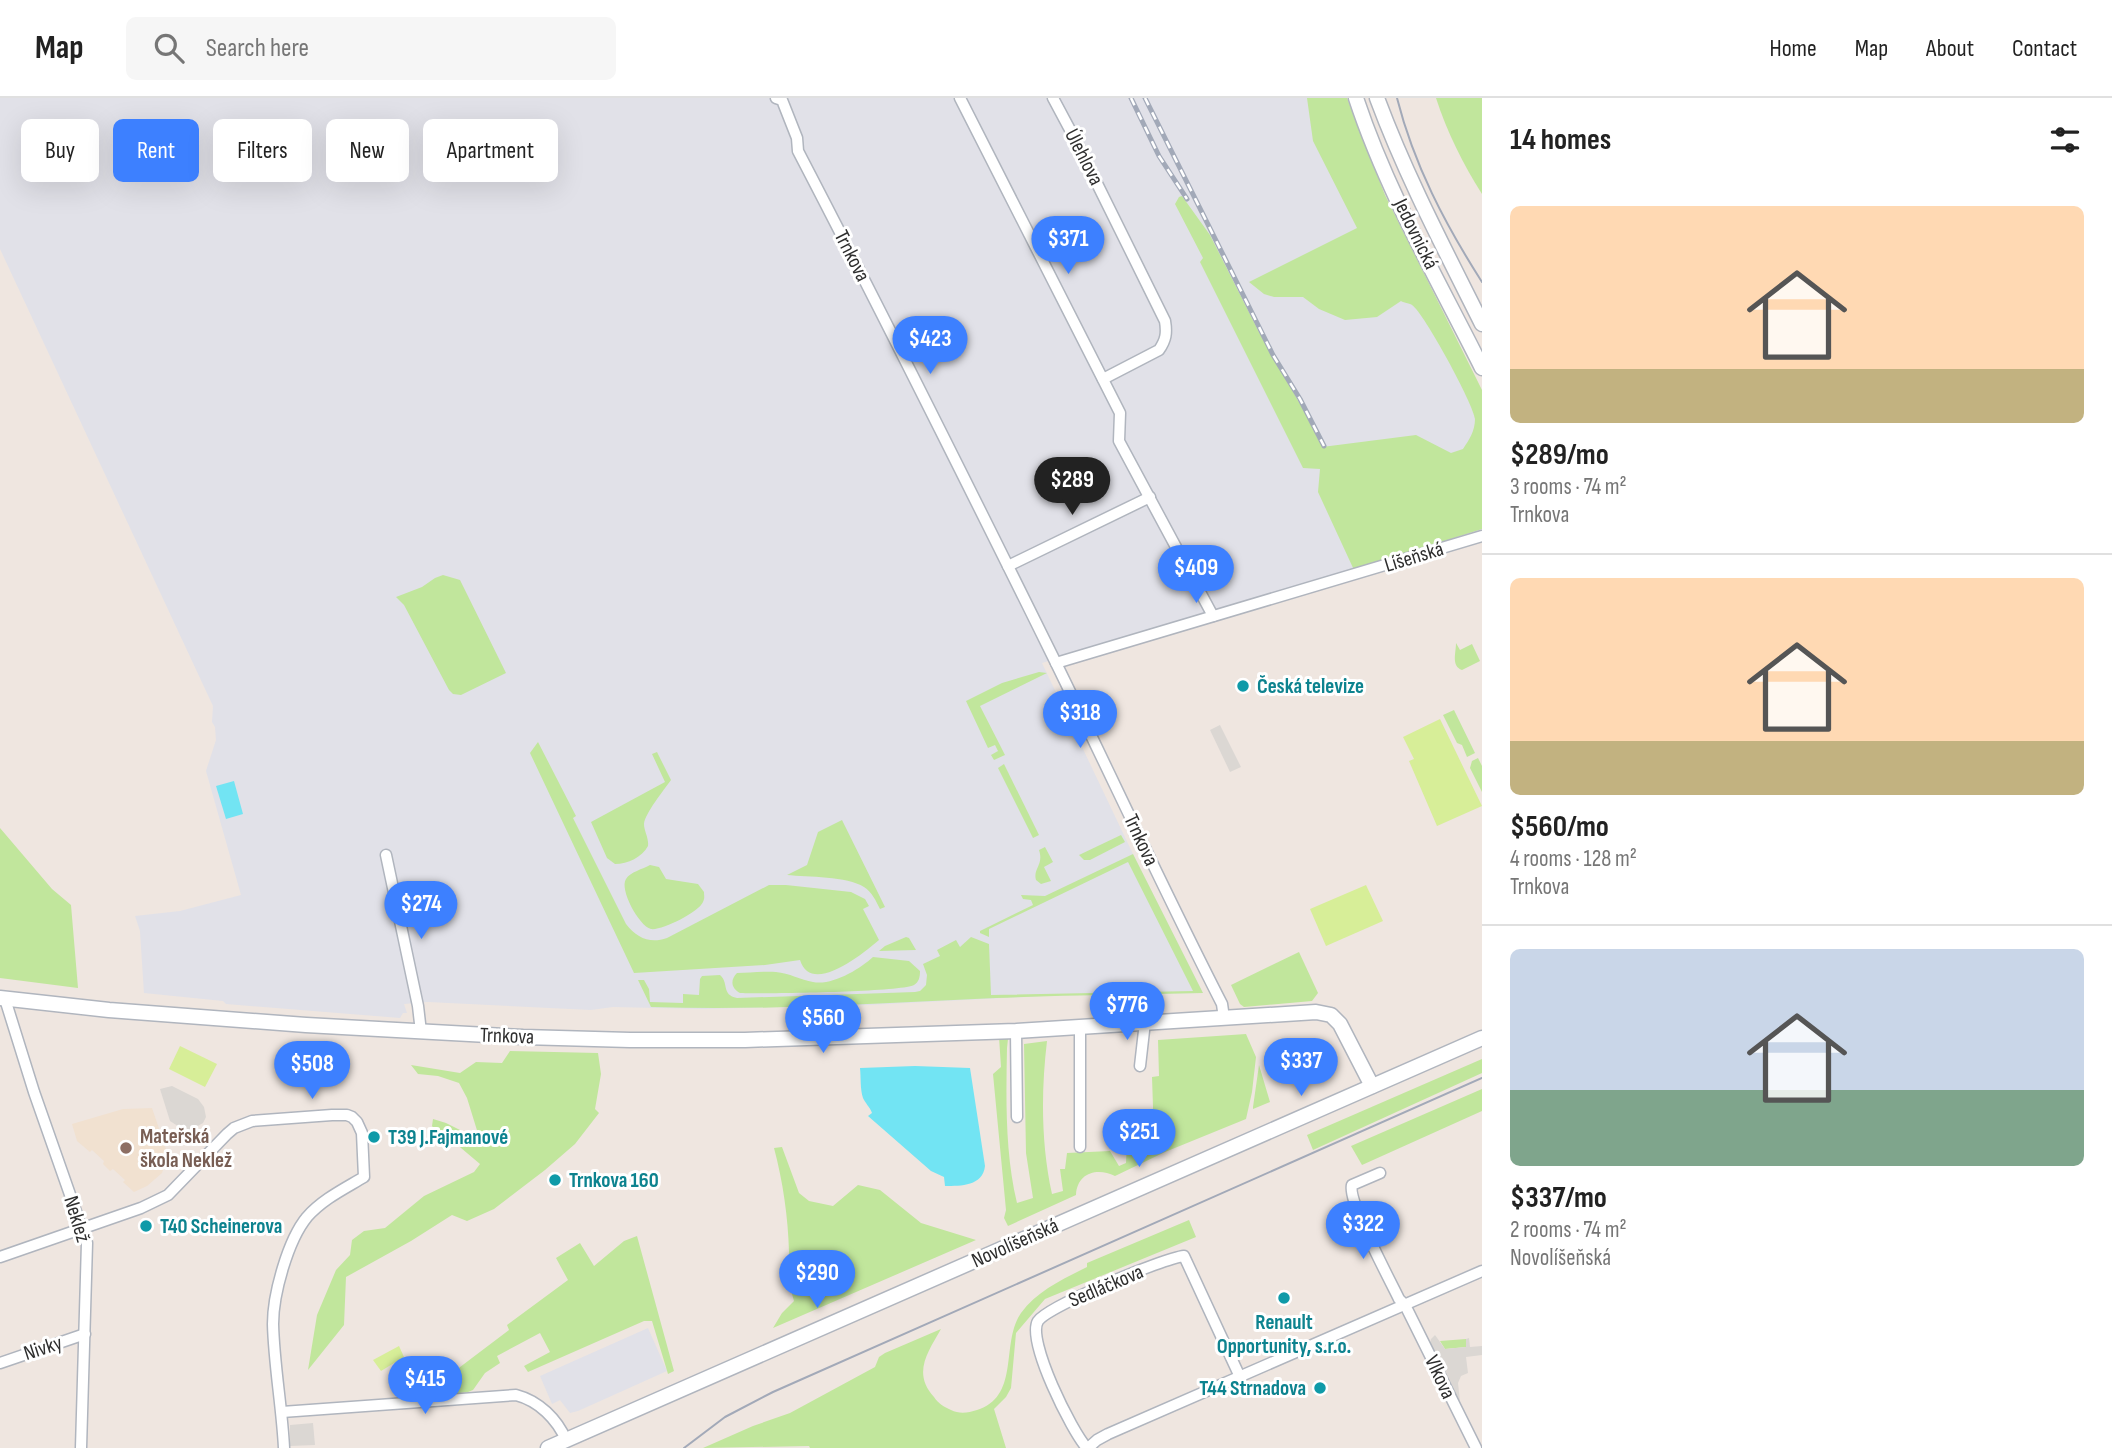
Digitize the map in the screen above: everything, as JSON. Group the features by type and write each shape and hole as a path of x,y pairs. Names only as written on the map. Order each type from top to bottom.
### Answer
{"street":[{"name":"Trnkova","path":"775,98 782,100 797,138 798,151 1056,663 1222,1004 1224,1018"},
{"path":"960,98 1120,413 1119,441 1213,616 1056,663"},
{"name":"Úlehlova","path":"1053,98 1165,321 1165,341 1159,350 1103,379"},
{"name":"Jedovnická","path":"1356,98 1390,183 1482,368"},
{"name":"Jedovnická","path":"1377,98 1421,202 1482,324"},
{"path":"1007,566 1150,497"},
{"name":"Líšeňská","path":"1213,616 1482,536"},
{"path":"386,855 418,1006 421,1032"},
{"name":"Trnkova","path":"2,999 146,1013 421,1032 536,1038 719,1040 1016,1031 1312,1012 1331,1015 1340,1024 1372,1086"},
{"name":"Neklež","path":"2,999 87,1243 81,1448"},
{"path":"1140,1066 1145,1022"},
{"path":"1080,1026 1080,1147"},
{"path":"1016,1031 1017,1117"},
{"name":"Novolíšeňská","path":"548,1448 1482,1038"},
{"path":"0,1257 162,1199 227,1133 246,1123 347,1115 358,1122 361,1128 364,1177 328,1198 307,1217 294,1236 280,1278 273,1322 284,1448"},
{"path":"1380,1173 1352,1185 1350,1193 1367,1234 1399,1299 1405,1305"},
{"name":"Sedláčkova","path":"1240,1377 1184,1256 1119,1279 1054,1308 1036,1324 1035,1334 1040,1356 1076,1435 1087,1448 1108,1434 1240,1377 1482,1271"},
{"name":"Vlkova","path":"1405,1305 1476,1448"},
{"name":"Nivky","path":"0,1363 85,1334"},
{"path":"282,1412 516,1395 528,1399 555,1420 566,1440"}],"shaded area":[{"path":"0,98 1344,98 1362,149 1482,394 1482,529 1042,663 1203,993 1043,996 868,1005 703,1009 613,1007 591,1010 428,1002 404,1004 407,1013 403,1013 400,1018 226,1004 223,1001 144,993 140,931 135,916 180,911 241,895 206,771 216,740 212,722 213,706 0,249"},
{"path":"1220,725 1241,767 1230,772 1210,730"},
{"path":"172,1086 198,1099 204,1107 206,1117 203,1123 196,1127 197,1130 184,1130 170,1121 160,1089"},
{"name":"Mateřská škola Neklež","path":"152,1108 167,1158 162,1173 147,1186 134,1192 113,1169 110,1171 103,1164 104,1161 92,1150 90,1152 77,1141 72,1124 123,1109"},
{"path":"648,1328 667,1371 578,1411 570,1413 560,1400 552,1404 540,1376"},
{"path":"1435,1335 1445,1349 1466,1347 1466,1339 1469,1338 1470,1347 1482,1346 1482,1355 1466,1357 1468,1373 1461,1376 1458,1383 1460,1401 1430,1344"},
{"path":"313,1423 315,1445 290,1446 290,1425"}],"green space":[{"path":"1307,98 1347,98 1385,195 1482,390 1482,529 1354,570 1318,492 1320,469 1303,468 1200,262 1203,258 1175,204 1182,196 1210,235 1322,447 1416,435 1451,453 1463,449 1474,427 1472,410 1437,341 1412,305 1401,301 1377,317 1345,320 1319,309 1303,297 1274,297 1264,294 1249,282 1357,228 1313,141"},
{"path":"1436,98 1482,98 1482,194 1456,148"},
{"path":"443,575 460,580 506,673 461,695 453,694 449,690 404,605 396,597"},
{"path":"1456,643 1460,650 1472,644 1480,661 1462,670 1456,666"},
{"path":"1039,672 1047,673 980,706 1005,755 994,760 991,755 998,751 995,745 988,748 966,701 1002,683"},
{"path":"1454,710 1475,753 1467,757 1443,715"},
{"path":"1440,719 1482,806 1437,826 1409,761 1414,759 1403,737"},
{"path":"538,742 626,924 639,936 649,940 667,938 769,885 786,885 851,892 865,899 869,906 863,909 879,940 850,962 826,973 815,974 806,970 800,960 765,965 634,973 530,753"},
{"path":"657,752 671,780 645,819 648,846 634,859 615,864 607,858 591,822 665,782 652,754"},
{"path":"1478,758 1482,766 1482,792 1470,768 1472,761"},
{"path":"1004,764 1039,835 1033,838 998,768"},
{"path":"842,820 885,907 880,909 869,891 857,883 787,875 807,865 818,832"},
{"path":"0,828 52,889 71,905 78,988 0,978"},
{"path":"1121,835 1125,842 1090,860 1084,860 1079,855"},
{"path":"1045,847 1053,862 1044,867 1051,881 1041,884 1035,876 1040,859 1039,850"},
{"path":"1133,854 1203,993 694,1008 651,1007 638,980 644,980 649,989 650,1002 683,1003 683,994 699,995 702,976 720,975 729,994 737,998 915,992 926,985 927,975 923,964 940,956 937,950 956,940 960,947 971,937 989,944 991,995 1193,991 1128,862 989,929 989,937 980,933 1033,905 1031,900 1023,899 1021,895 1045,896"},
{"path":"650,865 659,867 666,879 698,884 704,892 700,906 663,927 651,929 646,926 631,907 625,884 630,874"},
{"path":"1366,885 1383,921 1326,946 1310,909"},
{"path":"906,937 916,950 879,951 885,946"},
{"path":"1299,952 1318,993 1312,1001 1244,1007 1240,1004 1231,985"},
{"path":"873,957 909,961 920,971 918,981 914,985 904,987 801,993 740,993 733,984 737,973 766,972 820,983 837,979 861,967"},
{"path":"1246,1034 1256,1057 1246,1119 1115,1176 1101,1172 1089,1174 1080,1181 1076,1195 1008,1226 1004,1218 1006,1210 993,1074 1001,1067 999,1037 1008,1039 1007,1126 1017,1203 1033,1198 1026,1153 1024,1044 1047,1041 1043,1118 1052,1194 1063,1191 1060,1169 1065,1169 1067,1153 1110,1151 1119,1166 1126,1163 1127,1141 1151,1137 1152,1077 1159,1076 1158,1040"},
{"path":"180,1046 217,1064 205,1087 169,1069"},
{"path":"510,1051 598,1053 601,1074 595,1109 599,1113 575,1144 494,1209 467,1221 452,1215 346,1277 344,1325 308,1370 317,1315 336,1270 350,1255 352,1240 364,1231 385,1228 424,1196 474,1172 480,1164 448,1137 439,1135 432,1126 433,1119 480,1140 467,1098 459,1083 438,1076 418,1074 411,1065 460,1073 476,1062 502,1063"},
{"path":"1482,1059 1482,1073 1313,1150 1307,1135"},
{"path":"1259,1065 1270,1102 1253,1109 1253,1107"},
{"path":"1482,1089 1482,1111 1362,1165 1351,1146"},
{"path":"782,1147 799,1193 809,1201 833,1206 858,1185 880,1190 921,1223 976,1240 773,1328 782,1313 794,1301 790,1282 784,1200 774,1148"},
{"path":"1189,1220 1196,1237 1045,1299 1016,1333 1011,1388 994,1409 1006,1448 703,1448 790,1413 875,1367 879,1357 885,1353 941,1329 924,1363 927,1388 939,1403 951,1410 964,1413 977,1410 991,1403 1005,1381 1015,1325 1027,1305 1051,1286 1087,1267 1087,1263"},
{"path":"637,1236 674,1371 668,1374 652,1321 644,1321 528,1372 524,1366 550,1352 540,1333 497,1356 500,1363 485,1373 473,1390 427,1397 427,1392 509,1330 507,1325 568,1280 556,1258 580,1243 594,1266 624,1241"},
{"path":"1466,1339 1466,1347 1445,1349 1440,1341"},
{"path":"399,1346 404,1357 381,1371 373,1360"}],"water":[{"path":"234,781 243,814 226,819 216,786"},
{"path":"860,1068 970,1068 985,1166 976,1181 945,1186 944,1177 931,1171 868,1116 872,1113 862,1094"}],"tram line":[{"path":"1397,98 1412,147 1432,193 1482,282"},
{"path":"684,1448 725,1417 773,1392 1482,1078"}],"railway":[{"path":"1131,98 1159,156 1187,199"},
{"path":"1145,98 1273,355 1324,446"}],"place":[{"name":"Česká televize","path":"1243,686"},
{"name":"T39 J.Fajmanové","path":"374,1137"},
{"name":"Mateřská škola Neklež","path":"126,1148"},
{"name":"Trnkova 160","path":"555,1180"},
{"name":"T40 Scheinerova","path":"146,1226"},
{"name":"Renault Opportunity, s.r.o.","path":"1284,1298"},
{"name":"T44 Strnadova","path":"1320,1388"}]}
